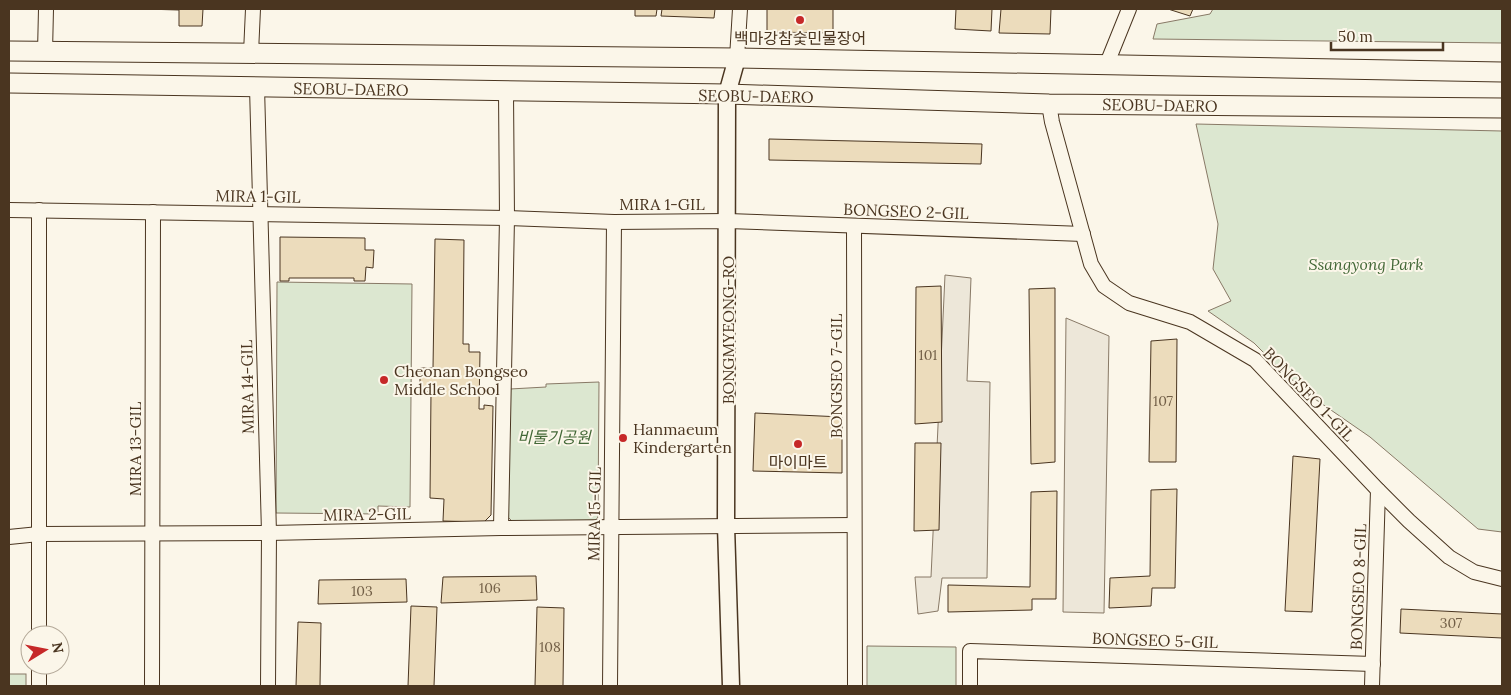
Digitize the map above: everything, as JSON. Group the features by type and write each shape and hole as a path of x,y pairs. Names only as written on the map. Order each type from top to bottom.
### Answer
{"main road":[{"path":"9,51 737,58 1502,72"},
{"name":"SEOBU-DAERO","path":"9,83 727,94 1050,104 1502,108"}],"street":[{"path":"45,52 46,9"},
{"path":"251,54 253,9"},
{"path":"737,58 740,9"},
{"path":"1106,66 1129,9"},
{"name":"BONGMYEONG-RO","path":"731,686 726,526 727,94 737,58"},
{"name":"MIRA 14-GIL","path":"257,87 269,534 268,686"},
{"path":"501,528 507,218 506,92"},
{"name":"BONGSEO 1-GIL","path":"1050,104 1052,122 1091,264 1104,286 1129,303 1190,322 1255,360 1378,490 1449,557 1474,572 1502,579"},
{"name":"MIRA 1-GIL","path":"9,210 507,218 614,222 728,222"},
{"path":"39,210 39,625"},
{"name":"MIRA 13-GIL","path":"152,686 153,212"},
{"name":"MIRA 15-GIL","path":"610,686 614,222"},
{"name":"BONGSEO 2-GIL","path":"728,222 1083,234"},
{"name":"BONGSEO 7-GIL","path":"854,226 855,686"},
{"name":"BONGSEO 8-GIL","path":"1372,686 1378,490"},
{"path":"726,526 854,525"},
{"name":"MIRA 2-GIL","path":"9,537 39,534 269,534 501,528 726,526"},
{"name":"BONGSEO 5-GIL","path":"970,686 970,651 1373,664"}],"green space":[{"path":"1213,9 1502,9 1502,43 1153,39 1157,24 1210,14"},
{"name":"Ssangyong Park","path":"1196,124 1502,131 1502,532 1478,529 1370,437 1315,399 1284,373 1254,343 1208,311 1231,301 1213,269 1218,224"},
{"path":"277,282 412,284 410,507 378,506 378,514 276,513"},
{"name":"비둘기공원","path":"599,382 598,517 593,524 515,524 508,517 510,389 546,387 546,384"},
{"path":"867,646 956,647 956,686 867,686"},
{"path":"9,674 26,675 26,686 9,686"}],"shaded area":[{"path":"945,275 971,278 967,381 990,382 987,578 942,578 938,611 918,614 915,577 931,577"},
{"path":"1066,318 1109,336 1104,613 1063,612"}],"building":[{"path":"144,9 203,9 202,26 179,26 179,10"},
{"path":"635,9 657,9 656,16 635,16"},
{"path":"662,9 715,9 714,18 661,16"},
{"name":"백마강참숯민물장어","path":"767,9 833,9 833,33 767,32"},
{"path":"956,9 992,9 991,31 955,29"},
{"path":"1001,9 1051,9 1050,34 999,33"},
{"path":"1168,9 1193,9 1190,16"},
{"path":"769,139 982,144 981,164 769,160"},
{"path":"280,237 365,238 365,250 374,250 373,268 366,267 365,281 354,281 354,278 289,278 289,281 280,281"},
{"path":"435,239 464,240 463,344 469,344 469,352 480,352 479,409 484,409 484,405 493,406 491,515 484,522 443,521 444,499 430,498 431,392 420,391 420,368 433,368"},
{"path":"941,286 942,422 915,424 916,287"},
{"path":"1055,288 1055,462 1031,464 1029,289"},
{"path":"1177,339 1176,462 1149,462 1151,341"},
{"name":"마이마트","path":"755,413 842,417 842,473 753,471"},
{"path":"915,443 941,443 939,530 914,531"},
{"path":"1293,456 1320,459 1312,612 1285,611"},
{"path":"1177,489 1175,588 1152,588 1151,606 1109,608 1110,578 1150,576 1151,490"},
{"path":"1057,491 1056,599 1032,599 1032,610 948,612 948,585 1030,587 1031,492"},
{"path":"536,576 537,600 441,603 443,577"},
{"path":"406,579 407,602 318,604 319,580"},
{"path":"411,606 437,607 434,686 408,686"},
{"path":"537,607 564,608 563,686 535,686"},
{"path":"1401,609 1502,614 1502,638 1400,633"},
{"path":"298,622 321,623 320,686 296,686"}],"place":[{"name":"백마강참숯민물장어","path":"800,20"},
{"name":"Cheonan Bongseo Middle School","path":"384,380"},
{"name":"Hanmaeum Kindergarten","path":"623,438"},
{"name":"마이마트","path":"798,444"}]}
